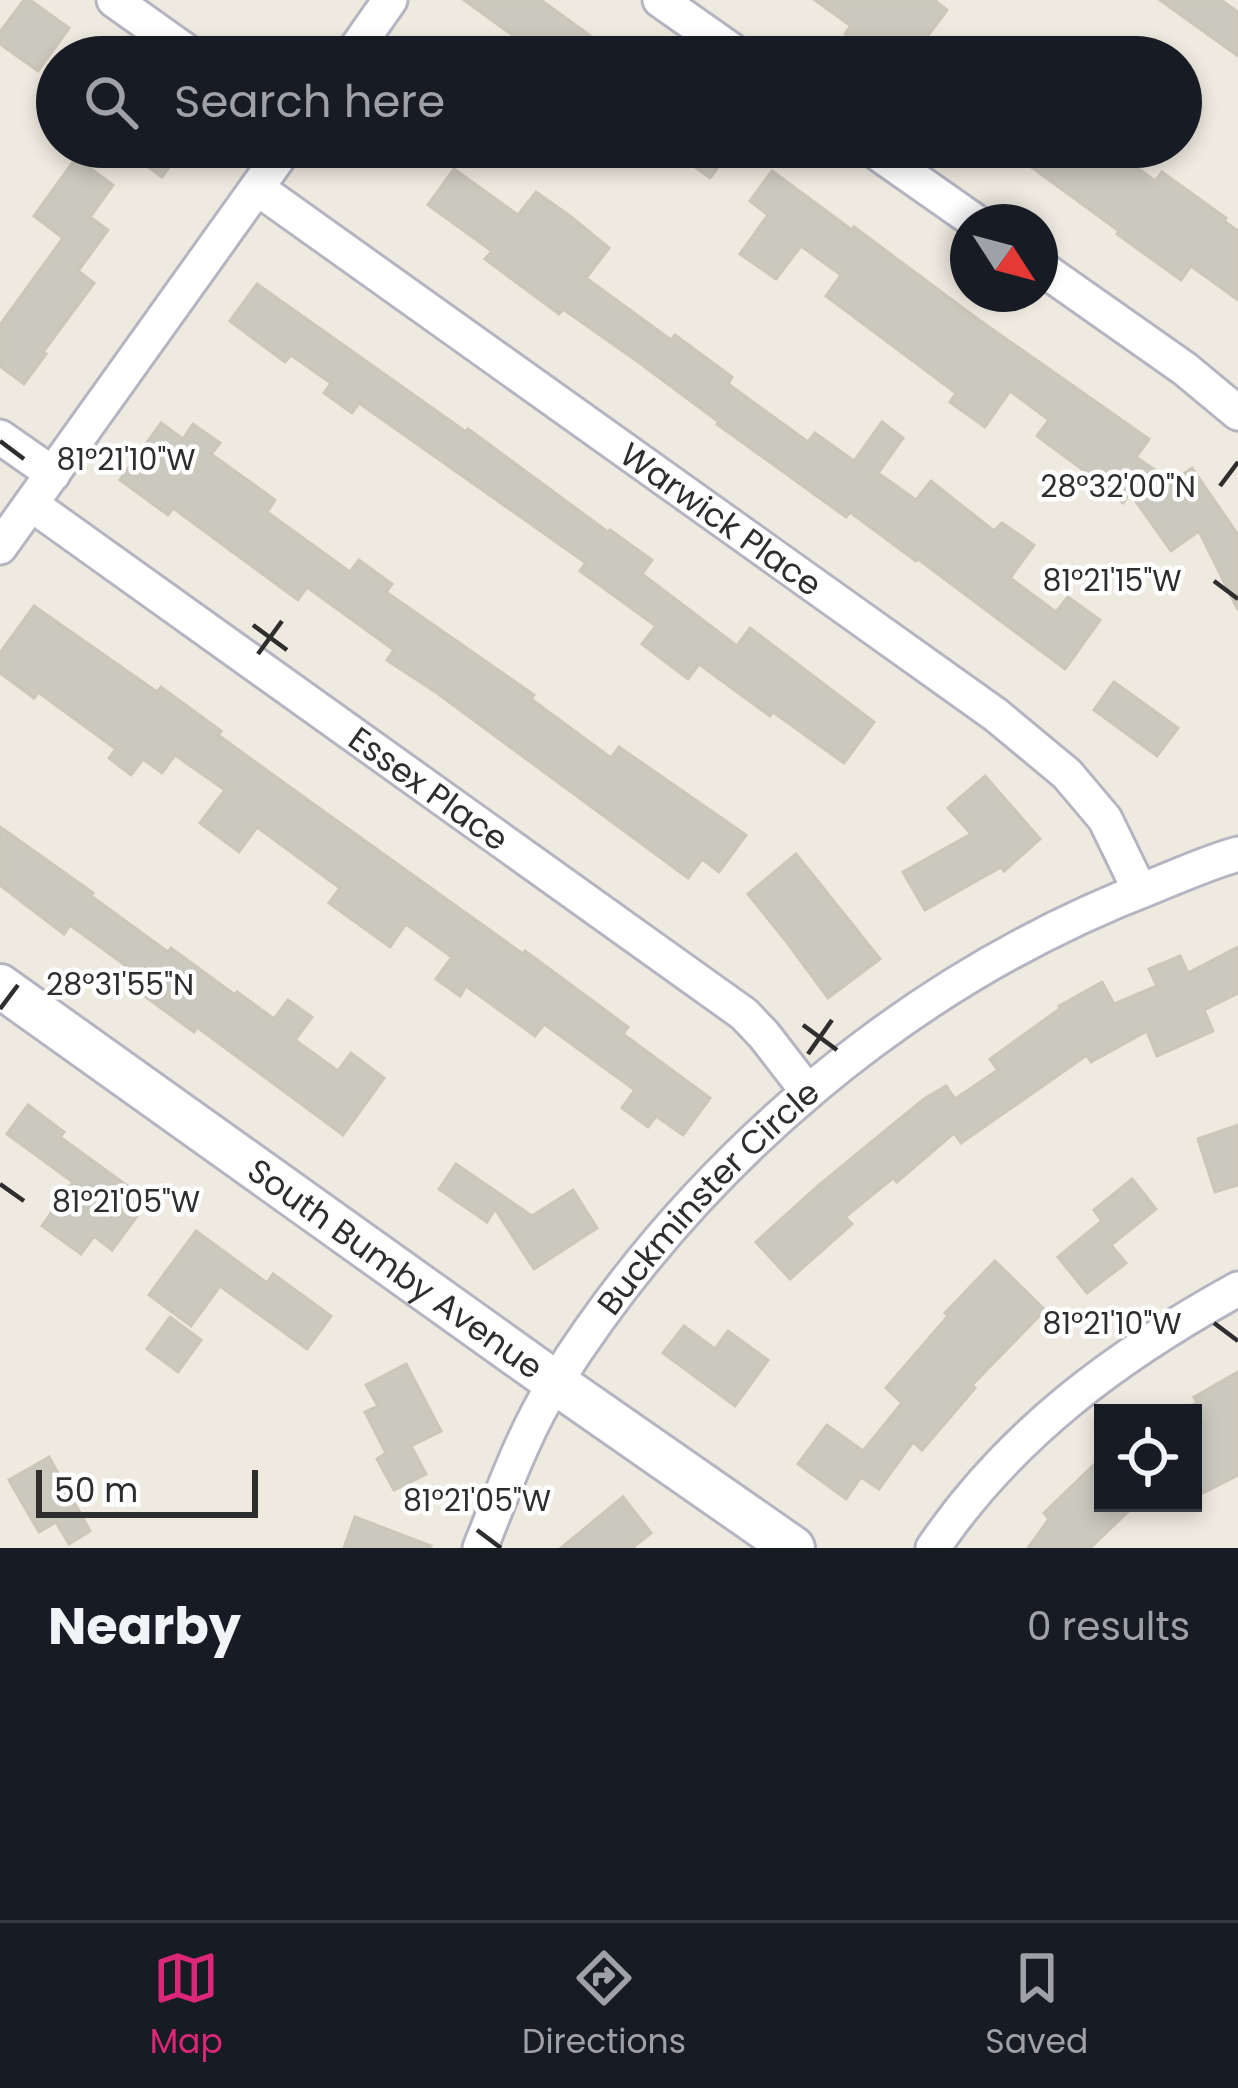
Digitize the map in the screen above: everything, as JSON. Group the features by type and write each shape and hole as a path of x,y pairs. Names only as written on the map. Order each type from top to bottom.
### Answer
{"street":[{"path":"114,0 165,36"},
{"path":"365,36 390,0"},
{"path":"660,0 711,36"},
{"path":"0,547 271,168"},
{"path":"899,168 950,204"},
{"name":"Warwick Place","path":"257,188 996,715 1067,774 1105,819 1140,891"},
{"path":"1058,280 1238,412"},
{"path":"0,437 53,474"},
{"name":"Essex Place","path":"31,504 744,1014 808,1092"},
{"name":"Buckminster Circle","path":"480,1548 530,1429 620,1288 735,1160 808,1092 908,1013 1050,930 1238,854"},
{"name":"South Bumby Avenue","path":"0,986 793,1548"},
{"path":"933,1548 1019,1445 1069,1398 1174,1324 1238,1289"}],"building":[{"path":"24,0 69,28 63,36 36,36 36,70 0,44 0,32"},
{"path":"464,0 541,0 590,36 514,36"},
{"path":"815,0 934,0 947,10 928,36 848,36 851,26"},
{"path":"1160,0 1221,0 1238,12 1238,56"},
{"path":"69,168 90,168 113,185 90,217 108,230 78,271 94,283 24,384 0,366 0,325 63,238 34,216"},
{"path":"696,168 717,168 710,178"},
{"path":"1033,168 1137,168 1155,181 1162,172 1238,231 1238,300 1191,266 1181,280"},
{"path":"454,169 518,215 536,192 570,216 609,248 586,278 671,340 675,335 732,377 728,384 808,442 815,433 854,461 882,422 903,438 878,473 916,500 931,481 994,531 1002,523 1034,545 1010,578 1056,612 1068,597 1100,620 1065,669 918,559 850,512 846,517 637,361 563,309 559,314 485,259 492,251 428,205"},
{"path":"772,171 950,298 950,312 968,312 1149,439 1136,457 1172,482 1192,468 1238,535 1238,610 1199,531 1171,551 1130,493 1123,503 1037,436 1049,420 1010,391 985,427 950,402 956,393 826,296 841,275 801,246 776,279 740,254 768,215 750,201"},
{"path":"257,284 652,560 642,574 737,646 750,628 874,722 844,763 699,664 688,679 642,644 656,626 580,571 586,563 359,403 352,413 324,393 331,383 291,355 285,362 230,321"},
{"path":"161,423 183,439 193,424 220,443 211,454 275,500 267,512 350,572 359,560 392,584 386,592 534,695 531,699 611,758 619,747 746,835 719,872 702,859 688,878 387,660 394,650 307,587 298,600 173,508 168,515 120,480"},
{"path":"34,606 157,692 161,687 221,731 218,735 628,1027 623,1034 710,1098 683,1135 656,1116 648,1127 622,1108 635,1090 544,1024 535,1036 466,986 460,996 436,979 452,957 406,924 390,947 329,903 340,888 257,827 239,852 200,823 225,790 175,755 162,773 143,759 131,775 109,758 116,749 38,692 34,698 0,673 0,653"},
{"path":"1114,682 1178,728 1157,756 1094,710"},
{"path":"985,776 1040,839 1004,871 1001,867 925,910 903,872 971,834 948,808"},
{"path":"0,827 168,952 171,948 274,1019 288,1000 312,1017 295,1040 338,1071 351,1053 384,1078 343,1135 197,1027 194,1032 139,992 147,981 70,925 64,934 0,885"},
{"path":"796,854 880,959 828,998 748,894"},
{"path":"1238,947 1238,993 1204,1010 1213,1031 1157,1056 1147,1031 1091,1062 1087,1055 961,1143 954,1133 897,1182 893,1178 845,1217 852,1224 790,1279 756,1242 924,1099 946,1086 955,1099 998,1070 990,1059 1059,1006 1102,982 1114,1004 1157,986 1149,969 1180,956 1188,973"},
{"path":"28,1105 64,1132 60,1137 148,1201 112,1250 94,1236 81,1254 42,1226 73,1182 7,1134"},
{"path":"1238,1125 1238,1185 1215,1192 1198,1139"},
{"path":"456,1164 532,1216 573,1190 597,1228 534,1269 495,1209 487,1222 439,1189"},
{"path":"1132,1179 1156,1209 1111,1245 1126,1263 1087,1293 1058,1257 1102,1221 1094,1210"},
{"path":"196,1231 267,1283 273,1274 331,1316 307,1349 220,1286 191,1326 149,1295"},
{"path":"995,1261 1045,1310 972,1385 975,1388 922,1450 913,1442 879,1489 861,1477 846,1499 798,1464 827,1425 863,1451 902,1403 886,1388 948,1316 945,1313"},
{"path":"170,1317 201,1340 178,1372 147,1349"},
{"path":"684,1326 715,1349 728,1331 768,1360 735,1406 663,1353"},
{"path":"406,1364 441,1431 411,1446 426,1474 394,1490 377,1459 386,1453 365,1412 378,1406 366,1385"},
{"path":"1238,1372 1238,1475 1202,1493 1202,1404 1195,1404 1194,1397"},
{"path":"49,1457 90,1531 69,1544 56,1522 39,1532 9,1480"},
{"path":"1094,1465 1094,1512 1128,1512 1090,1548 1028,1548 1049,1519 1044,1513"},
{"path":"623,1497 651,1533 632,1548 561,1548"},
{"path":"355,1517 431,1546 344,1548"}]}
